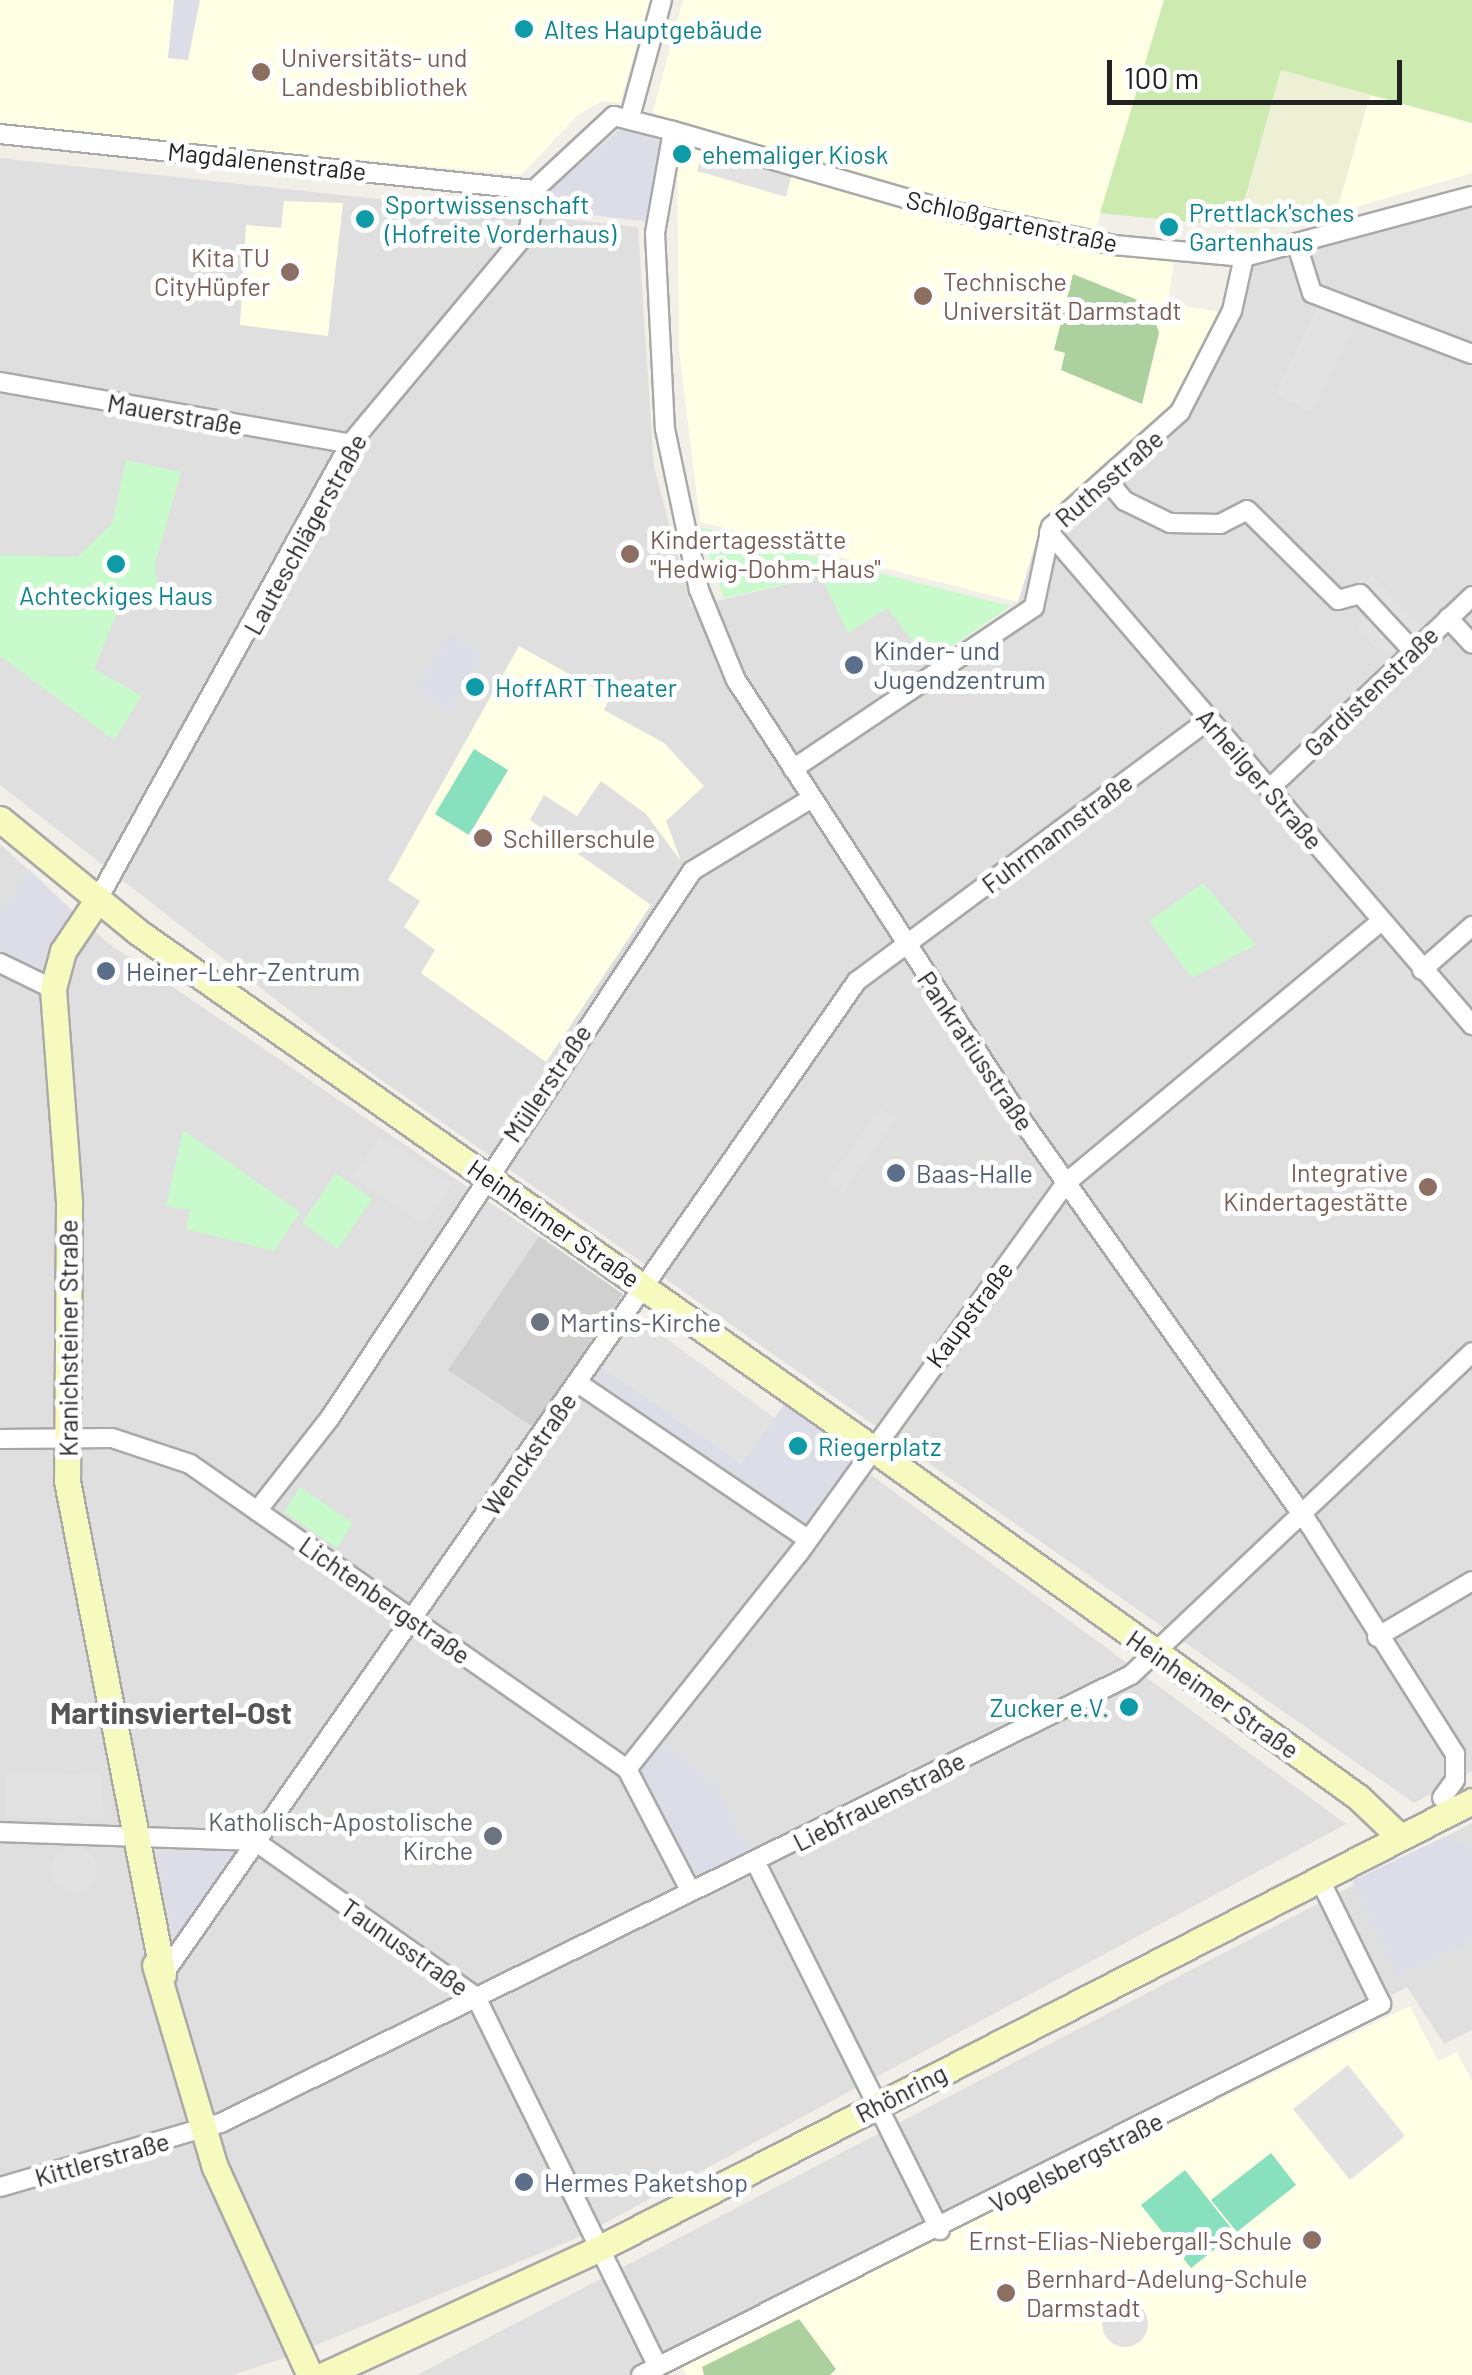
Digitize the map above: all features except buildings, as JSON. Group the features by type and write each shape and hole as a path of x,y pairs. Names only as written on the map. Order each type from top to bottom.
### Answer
{"main road":[{"name":"Heinheimer Straße","path":"0,819 98,899 486,1175 640,1297 870,1446 1368,1805 1400,1837"},
{"name":"Kranichsteiner Straße","path":"98,899 63,952 53,990 68,1203 67,1435 75,1555 164,1975 203,2130 310,2375"},
{"path":"1368,1805 1413,1811 1472,1784"},
{"name":"Rhönring","path":"324,2375 598,2249 1472,1801"},
{"path":"377,2375 394,2343"}],"street":[{"path":"534,190 601,122 630,117 662,0"},
{"name":"Schloßgartenstraße","path":"630,117 947,210 1114,245 1244,257 1472,196"},
{"name":"Pankratiusstraße","path":"673,130 655,232 664,429 692,566 736,680 906,947 1066,1182 1304,1518 1455,1754 1455,1780 1442,1798"},
{"name":"Magdalenenstraße","path":"0,134 534,190"},
{"name":"Lauteschlägerstraße","path":"98,899 160,794 350,444 529,230 534,190"},
{"path":"1297,245 1312,294 1472,354"},
{"name":"Ruthsstraße","path":"794,769 1034,606 1049,532 1180,412 1232,312 1244,257"},
{"name":"Mauerstraße","path":"0,382 350,444"},
{"path":"1108,481 1125,501 1182,526 1220,524 1246,510 1338,600 1360,594 1412,650"},
{"name":"Arheilger Straße","path":"1049,532 1472,1025"},
{"name":"Gardistenstraße","path":"1270,788 1472,596"},
{"path":"1448,618 1472,644"},
{"name":"Fuhrmannstraße","path":"906,947 1208,720"},
{"name":"Müllerstraße","path":"256,1511 330,1418 486,1175 692,870 812,798"},
{"name":"Kaupstraße","path":"626,1769 798,1553 802,1536 1066,1182 1380,922"},
{"path":"1422,970 1472,926"},
{"name":"Wenckstraße","path":"164,1975 857,981 906,947"},
{"path":"0,963 53,990"},
{"name":"Liebfrauenstraße","path":"203,2130 755,1861 1157,1655 1304,1518 1472,1352"},
{"path":"578,1383 802,1536"},
{"name":"Lichtenbergstraße","path":"0,1440 67,1435 157,1450 256,1511 626,1769 690,1890"},
{"path":"1377,1637 1472,1581"},
{"path":"0,1832 255,1842"},
{"name":"Taunusstraße","path":"255,1842 476,1997 598,2249 650,2371"},
{"path":"755,1861 874,2107 940,2230"},
{"name":"Vogelsbergstraße","path":"650,2371 940,2230 1382,2004 1319,1878"},
{"name":"Kittlerstraße","path":"0,2187 203,2130"}],"shaded area":[{"path":"0,0 650,0 620,103 602,101 579,114 521,175 0,125"},
{"path":"174,0 200,0 188,60 168,58"},
{"name":"Technische Universität Darmstadt","path":"683,0 1164,0 1090,249 1174,261 1168,303 1224,313 1168,417 1041,525 1018,602 700,522 679,350 677,143 653,111"},
{"path":"1281,70 1370,95 1336,213 1235,241"},
{"path":"1370,95 1472,123 1472,173 1336,213"},
{"path":"625,124 662,138 649,222 542,209 545,195"},
{"path":"706,139 794,166 786,197 697,171"},
{"path":"0,158 638,227 654,467 691,607 822,576 848,633 887,607 940,673 1027,612 1018,602 1041,525 1147,439 1224,313 1237,269 1472,206 1472,1771 1414,1803 356,1062 0,785"},
{"name":"Kita TU CityHüpfer","path":"284,201 343,203 328,336 240,325 246,225 281,228"},
{"path":"1318,307 1355,325 1312,412 1275,394"},
{"path":"1372,576 1420,626 1386,658 1357,628 1372,612 1354,593"},
{"path":"451,635 482,654 450,711 416,688"},
{"name":"Schillerschule","path":"519,646 610,697 604,710 664,743 704,786 666,821 681,861 646,814 601,781 577,816 544,795 530,820 651,905 546,1062 421,973 435,950 404,927 420,901 388,880"},
{"path":"0,844 108,943 539,1236 449,1369 533,1427 566,1377 798,1541 871,1475 1346,1824 577,2238 282,2359 232,2375 0,2375"},
{"path":"30,870 71,910 51,957 33,967 0,959 0,912"},
{"path":"881,1107 896,1118 843,1193 827,1182"},
{"path":"380,1136 453,1184 425,1225 352,1177"},
{"path":"539,1236 623,1294 533,1427 448,1370"},
{"path":"630,1312 775,1418 742,1465 594,1361"},
{"name":"Riegerplatz","path":"594,1361 741,1464 784,1405 860,1460 803,1536 578,1383"},
{"path":"657,1734 716,1785 755,1861 690,1890 627,1769"},
{"path":"101,1773 104,1818 5,1818 5,1775"},
{"path":"1472,1823 1472,2030 1444,2044 1407,1987 1008,2188 665,2375 417,2375"},
{"path":"1444,1837 1472,1848 1472,1941 1398,1977 1352,1881"},
{"path":"74,1847 90,1854 97,1870 90,1886 74,1893 58,1886 51,1870 58,1854"},
{"path":"240,1849 175,1945 157,1854"},
{"path":"1410,2006 1438,2061 1457,2052 1472,2081 1472,2375 687,2375 681,2364"},
{"path":"1348,2065 1405,2136 1350,2180 1293,2109"},
{"path":"1125,2301 1141,2308 1148,2324 1141,2340 1125,2347 1109,2340 1102,2324 1109,2308"}],"green space":[{"path":"1164,0 1472,0 1472,123 1281,70 1237,227 1100,213"},
{"path":"1073,274 1150,305 1159,333 1142,404 1061,370 1065,353 1054,350"},
{"path":"126,460 181,472 155,564 157,587 116,615 94,669 142,696 114,740 0,656 0,555 77,557 112,524"},
{"path":"699,527 1011,606 929,662 887,608 848,633 821,576 724,598"},
{"path":"474,749 508,770 469,835 435,814"},
{"path":"1203,883 1256,945 1192,978 1149,921"},
{"path":"183,1130 300,1212 274,1251 186,1229 190,1210 166,1206"},
{"path":"336,1173 372,1199 338,1249 302,1223"},
{"path":"300,1487 353,1523 337,1548 284,1512"},
{"path":"1271,2153 1296,2185 1237,2232 1211,2200"},
{"path":"1185,2170 1235,2233 1191,2268 1141,2205"},
{"path":"799,2319 836,2369 830,2375 704,2375 702,2367"}],"place":[{"name":"Altes Hauptgebäude","path":"524,29"},
{"name":"Universitäts- und Landesbibliothek","path":"261,72"},
{"name":"ehemaliger Kiosk","path":"682,154"},
{"name":"Sportwissenschaft (Hofreite Vorderhaus)","path":"365,219"},
{"name":"Prettlack'sches Gartenhaus","path":"1169,227"},
{"name":"Kita TU CityHüpfer","path":"290,272"},
{"name":"Technische Universität Darmstadt","path":"923,296"},
{"name":"Kindertagesstätte \"Hedwig-Dohm-Haus\"","path":"630,554"},
{"name":"Achteckiges Haus","path":"116,564"},
{"name":"Kinder- und Jugendzentrum","path":"854,665"},
{"name":"HoffART Theater","path":"475,687"},
{"name":"Schillerschule","path":"483,838"},
{"name":"Heiner-Lehr-Zentrum","path":"106,971"},
{"name":"Baas-Halle","path":"896,1173"},
{"name":"Integrative Kindertagestätte","path":"1428,1187"},
{"name":"Martins-Kirche","path":"540,1322"},
{"name":"Riegerplatz","path":"798,1446"},
{"name":"Zucker e.V.","path":"1129,1707"},
{"name":"Katholisch-Apostolische Kirche","path":"493,1836"},
{"name":"Hermes Paketshop","path":"524,2182"},
{"name":"Ernst-Elias-Niebergall-Schule","path":"1312,2240"},
{"name":"Bernhard-Adelung-Schule Darmstadt","path":"1006,2293"}],"district":[{"name":"Martinsviertel-Ost","path":"171,1712"}]}
